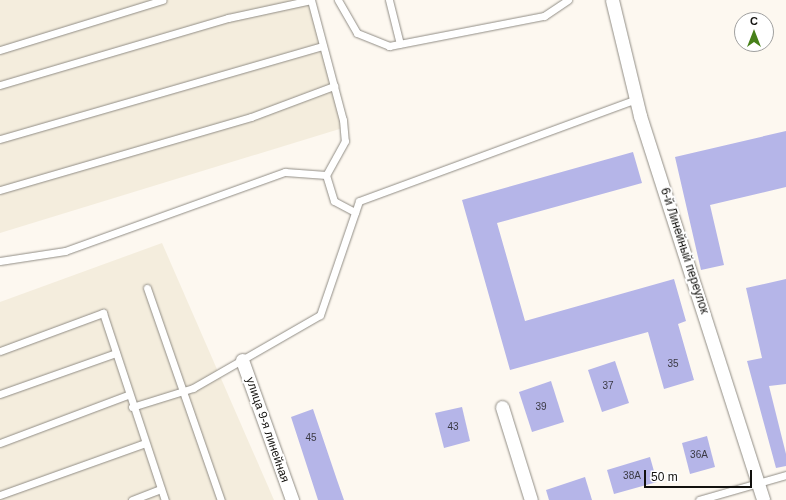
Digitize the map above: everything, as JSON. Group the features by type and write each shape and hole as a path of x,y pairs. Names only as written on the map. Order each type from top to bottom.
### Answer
{"street":[{"name":"6-й Линейный переулок","path":"612,0 636,99 763,500"},
{"name":"улица 9-я линейная","path":"242,360 292,500"},
{"path":"502,407 531,500"}],"lane":[{"path":"0,50 163,0"},
{"path":"0,85 228,18 311,0 334,86 345,141 326,175 334,202 355,212"},
{"path":"338,0 356,33 389,46 544,16 568,0"},
{"path":"389,0 400,44"},
{"path":"0,139 323,46"},
{"path":"0,190 251,117 334,86"},
{"path":"132,407 182,392 320,316 359,201 636,99"},
{"path":"0,262 65,251 285,172 326,175"},
{"path":"147,288 182,392 221,500"},
{"path":"0,351 103,313 128,395 165,500"},
{"path":"0,394 116,353"},
{"path":"0,443 128,395"},
{"path":"0,495 145,443"},
{"path":"699,500 786,475"},
{"path":"132,500 161,489"}],"shaded area":[{"path":"0,0 307,0 346,127 0,233"},
{"path":"162,243 274,500 0,500 0,302"}],"building":[{"path":"786,131 786,187 710,205 724,265 701,270 675,157"},
{"path":"633,152 642,183 497,223 525,321 674,279 686,321 678,324 694,380 664,389 648,332 510,370 462,200"},
{"path":"786,279 786,384 769,386 786,454 786,466 776,468 747,361 762,358 746,288"},
{"path":"615,361 629,403 602,412 588,370"},
{"path":"551,381 564,422 532,432 519,392"},
{"path":"462,407 470,441 444,448 435,413"},
{"path":"313,409 344,500 318,500 291,417"},
{"path":"707,436 715,467 690,474 682,443"},
{"path":"650,457 657,482 614,494 607,470"},
{"path":"585,477 592,500 549,500 546,490"}]}
